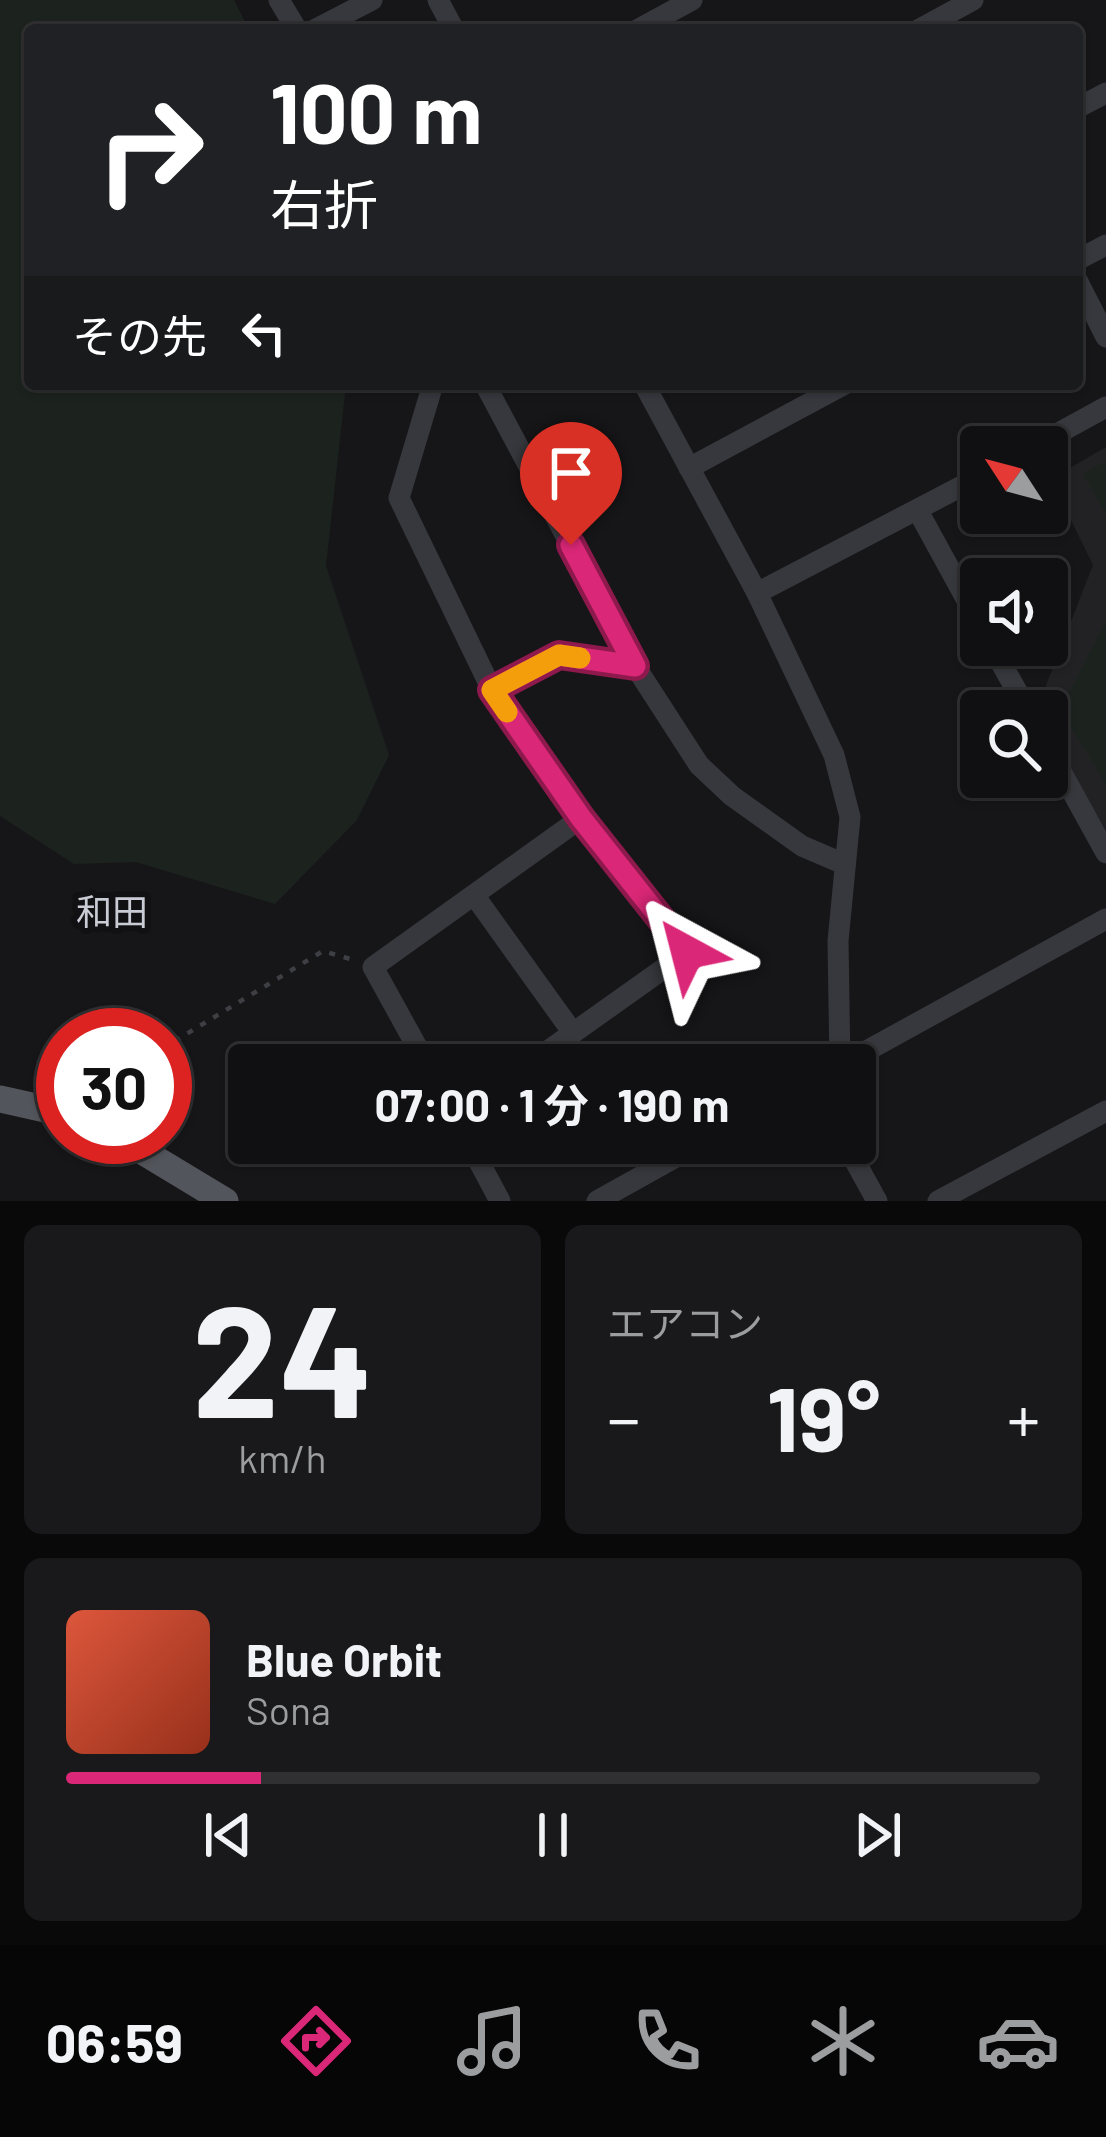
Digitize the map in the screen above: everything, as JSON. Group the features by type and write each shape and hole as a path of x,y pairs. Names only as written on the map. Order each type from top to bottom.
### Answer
{"main road":[{"path":"0,1099 36,1107"},
{"path":"164,1164 225,1201"}],"street":[{"path":"326,24 372,0"},
{"path":"648,24 692,0"},
{"path":"936,24 973,0"},
{"path":"1083,292 1106,337"},
{"path":"432,390 398,498 492,690 581,818 687,952 558,1044"},
{"path":"488,390 635,666 699,765 732,796 802,846 844,865"},
{"path":"647,390 757,593 834,755 850,817 838,941 840,1044"},
{"path":"689,468 834,390"},
{"path":"1068,427 1106,406"},
{"path":"757,593 960,488"},
{"path":"918,511 960,588"},
{"path":"492,690 559,655 635,666"},
{"path":"1068,784 1106,853"},
{"path":"415,1044 374,967 581,818"},
{"path":"474,895 573,1033"},
{"path":"876,1045 1106,919"},
{"path":"938,1201 1106,1111"},
{"path":"480,1164 500,1201"},
{"path":"597,1201 663,1164"},
{"path":"857,1164 877,1201"}],"path":[{"path":"192,1031 323,951 374,967"}],"shaded area":[{"path":"0,0 234,0 246,24 24,24 24,390 345,390 326,566 389,755 357,820 275,904 136,862 74,864 0,816"},
{"path":"1106,447 1106,830 1068,768 1068,690 1044,690 1054,666 1068,666 1068,629 1093,565 1068,514 1068,469"},
{"path":"1106,461 1106,514 1083,474"},
{"path":"1106,620 1106,784 1068,723 1068,694"}],"slow traffic":[{"path":"507,712 492,690 559,655 580,658"}],"district":[{"name":"和田","path":"112,910"}],"route":[{"path":"571,545 635,666 559,655 492,690 581,818 687,952"}]}
